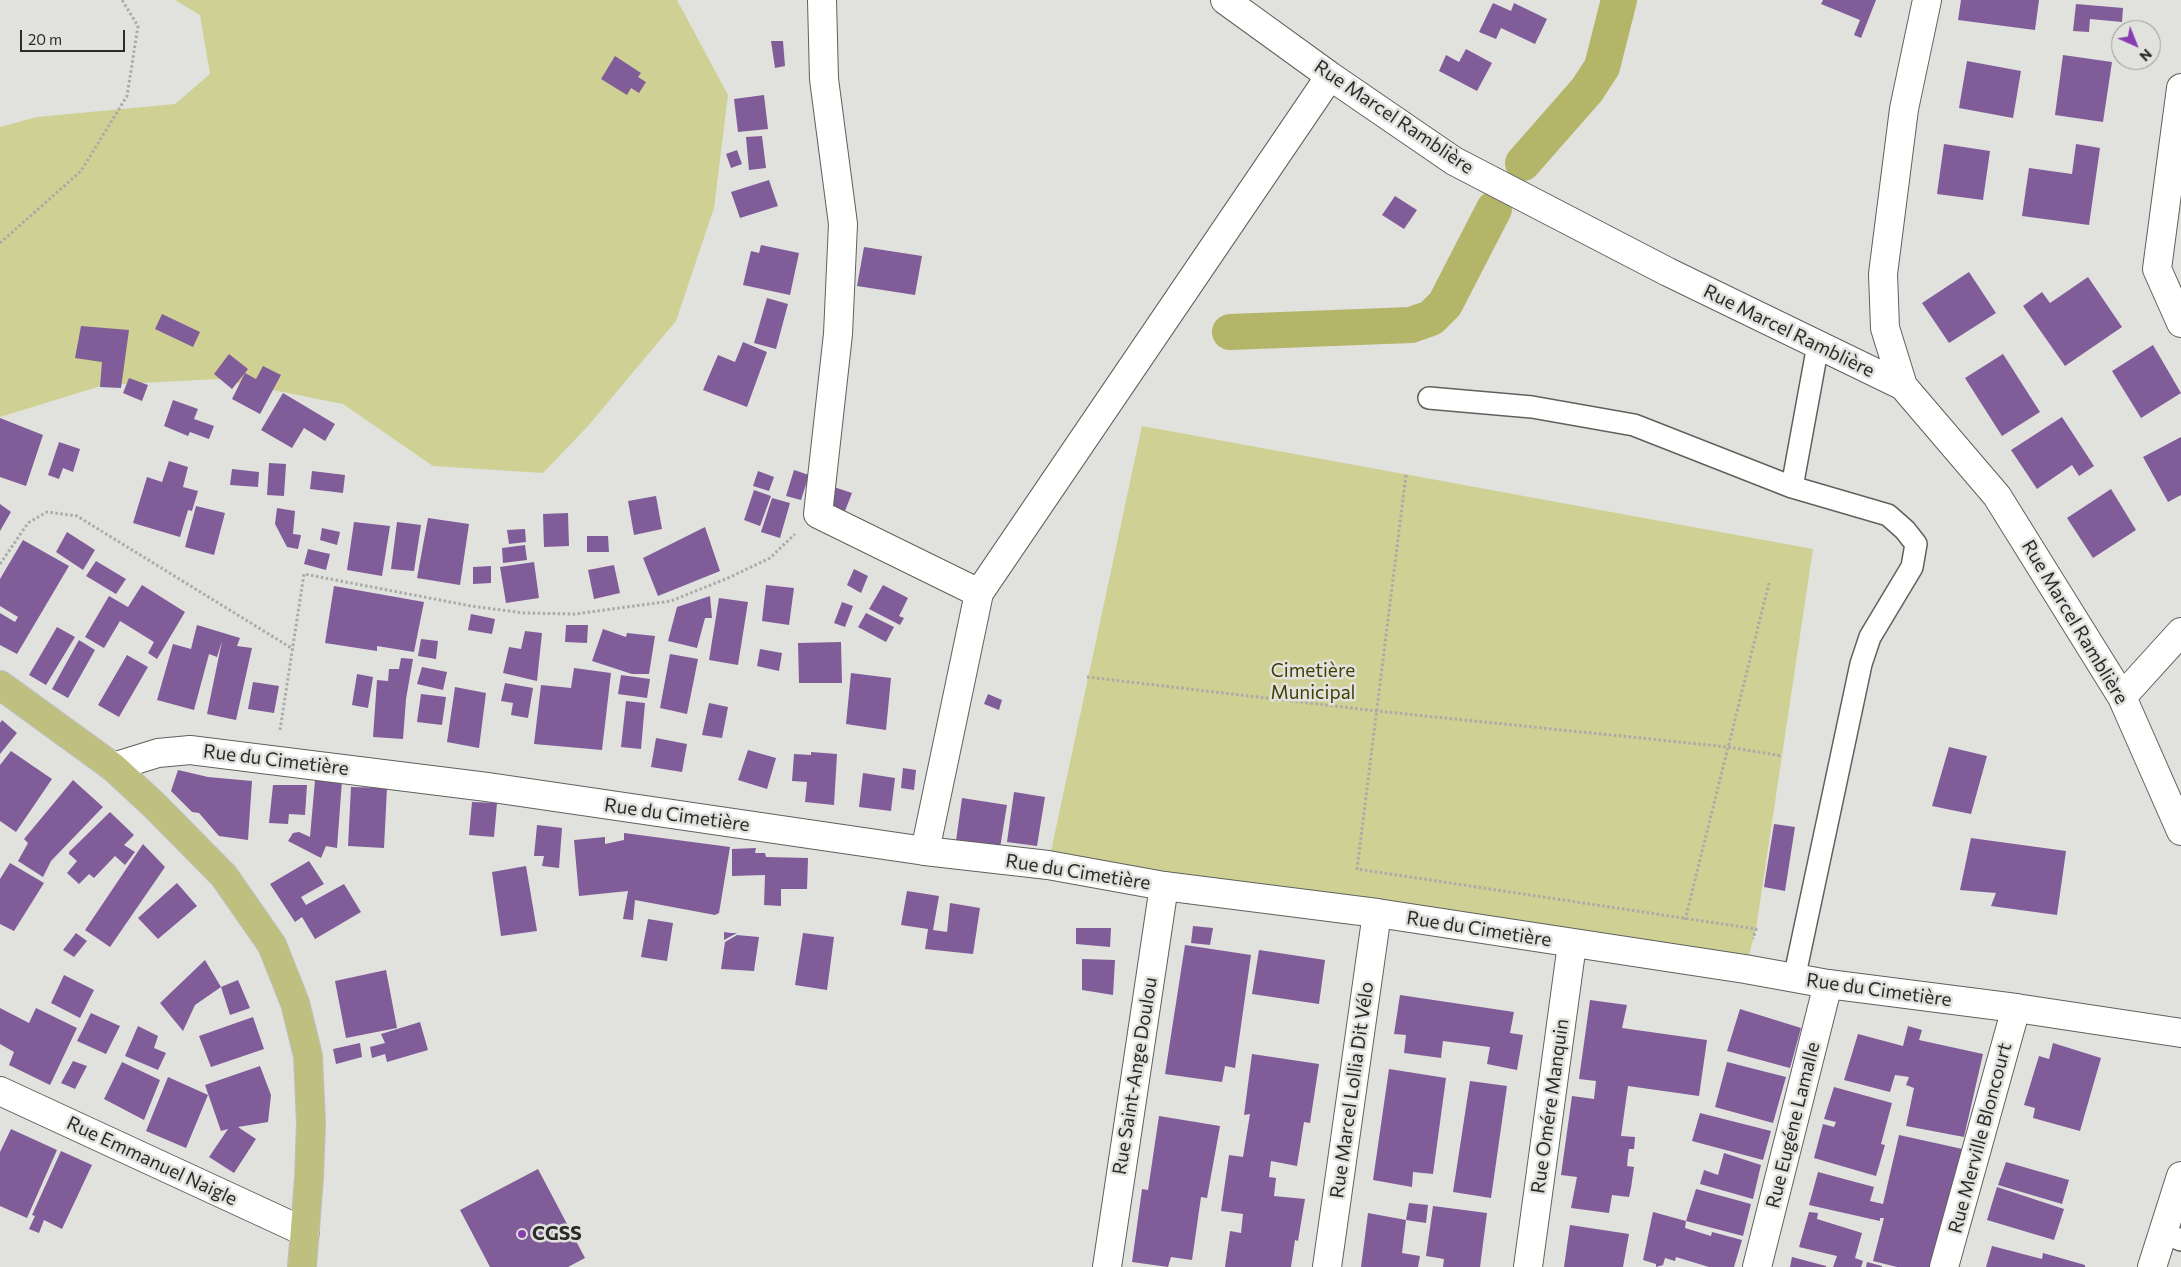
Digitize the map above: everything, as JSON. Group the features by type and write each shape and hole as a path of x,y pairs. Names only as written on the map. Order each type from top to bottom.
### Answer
{"main road":[{"path":"0,684 113,767 224,876 272,945 295,1003 308,1056 311,1123 302,1267"}],"street":[{"path":"822,0 824,79 843,224 838,334 818,514 979,593"},
{"name":"Rue Marcel Ramblière","path":"1225,0 1330,76 1454,161 1668,272 1903,386 1997,496 2122,697 2181,831"},
{"path":"1903,386 1885,328 1883,274 1904,109 1927,0"},
{"path":"925,851 979,593 1330,76"},
{"path":"2181,88 2157,269 2181,324"},
{"path":"2122,697 2181,632"},
{"name":"Rue du Cimetière","path":"113,767 158,752 190,750 486,787 925,851 1048,865 1164,886 1377,913 1745,969 1794,979 2016,1008 2181,1033"},
{"name":"Rue Saint-Ange Doulou","path":"1107,1267 1164,886"},
{"name":"Rue Marcel Lollia Dit Vélo","path":"1327,1267 1377,913"},
{"name":"Rue Omére Manquin","path":"1528,1267 1572,944"},
{"name":"Rue Eugéne Lamalle","path":"1757,1267 1828,984"},
{"name":"Rue Merville Bloncourt","path":"1944,1267 2016,1008"},
{"name":"Rue Emmanuel Naigle","path":"0,1091 305,1232"},
{"path":"2152,1267 2173,1237 2181,1176"}],"lane":[{"path":"1792,487 1818,345"},
{"path":"1429,398 1532,407 1634,426 1792,487 1888,516 1905,530 1916,544 1912,567 1870,637 1861,664 1794,979"}],"path":[{"path":"0,242 81,171 127,96 138,26 122,0"},
{"path":"1406,475 1357,869 1685,920 1756,929 1745,969"},
{"path":"0,564 28,523 47,512 77,516 293,649"},
{"path":"275,760 304,574 471,606 524,613 575,614 671,601 728,578 770,558 818,514"},
{"path":"1685,920 1769,583"},
{"path":"1087,677 1377,711 1728,747 1782,756"}],"green space":[{"path":"175,0 677,0 728,95 714,208 676,321 588,426 543,473 433,466 343,404 218,379 104,385 0,417 0,127 37,117 175,104 210,74 200,15"},
{"name":"Cimetière Municipal","path":"1142,426 1813,549 1756,929 1745,969 1048,865"}],"building":[{"path":"1823,0 1876,0 1861,38 1854,35 1860,20 1821,4"},
{"path":"1961,0 2039,0 2035,30 1958,20"},
{"path":"1493,3 1511,11 1514,3 1547,19 1535,44 1501,28 1496,39 1479,32"},
{"path":"2076,4 2123,8 2122,20 2090,19 2089,32 2073,31"},
{"path":"771,41 783,41 785,66 775,68"},
{"path":"1466,49 1492,63 1477,91 1439,71 1446,55 1459,62"},
{"path":"2063,55 2111,62 2103,122 2055,115"},
{"path":"615,56 641,73 638,77 646,82 639,93 631,88 627,95 601,79"},
{"path":"1967,61 2021,71 2013,118 1959,108"},
{"path":"764,95 768,129 738,132 734,99"},
{"path":"762,136 766,168 749,170 746,137"},
{"path":"1944,144 1990,151 1983,200 1937,194"},
{"path":"2076,144 2100,148 2089,225 2022,216 2029,168 2072,174"},
{"path":"737,150 742,164 731,168 726,154"},
{"path":"769,180 778,206 740,218 731,192"},
{"path":"1395,196 1417,210 1404,229 1382,215"},
{"path":"761,245 799,253 790,295 743,285 751,251 759,253"},
{"path":"864,247 922,256 915,295 857,286"},
{"path":"1969,272 1996,313 1949,343 1922,303"},
{"path":"2088,277 2122,327 2065,366 2023,306 2042,292 2050,303"},
{"path":"767,298 788,304 776,349 754,343"},
{"path":"162,314 200,332 193,347 155,329"},
{"path":"81,326 129,330 121,388 100,387 102,362 75,358"},
{"path":"743,342 767,352 747,407 703,390 718,355 735,362"},
{"path":"2153,345 2181,393 2141,418 2112,371"},
{"path":"229,354 248,369 232,389 214,374"},
{"path":"2003,354 2040,412 2002,436 1965,378"},
{"path":"263,366 281,375 260,414 232,399 245,373 256,379"},
{"path":"129,378 148,385 142,401 123,393"},
{"path":"283,393 335,424 325,441 304,428 292,448 261,430"},
{"path":"173,400 198,409 194,419 214,426 209,439 190,432 188,436 164,426"},
{"path":"2062,417 2094,466 2079,476 2072,465 2037,489 2011,450"},
{"path":"0,418 43,435 26,486 0,477"},
{"path":"2181,437 2181,495 2168,502 2143,457"},
{"path":"59,442 80,449 73,472 63,468 59,479 48,475"},
{"path":"169,461 188,467 183,487 198,491 192,511 188,510 180,537 133,523 147,477 162,482"},
{"path":"269,463 286,464 284,496 267,495"},
{"path":"232,469 259,472 258,487 230,485"},
{"path":"794,470 809,475 801,500 786,496"},
{"path":"312,471 345,475 343,493 310,489"},
{"path":"758,471 774,477 769,491 753,486"},
{"path":"831,486 852,493 845,511 825,503"},
{"path":"2111,489 2136,530 2093,558 2067,518"},
{"path":"754,490 771,496 760,526 744,520"},
{"path":"656,496 662,529 634,535 628,501"},
{"path":"772,498 790,503 780,538 761,532"},
{"path":"0,504 11,512 0,531"},
{"path":"196,506 225,513 214,555 185,547"},
{"path":"277,508 295,511 293,534 301,535 298,549 287,547 275,524"},
{"path":"568,513 569,546 544,547 543,514"},
{"path":"428,518 469,524 460,585 417,578"},
{"path":"354,522 390,526 382,576 347,570"},
{"path":"397,522 421,525 414,571 391,569"},
{"path":"705,527 720,571 658,596 643,558"},
{"path":"322,528 340,532 337,545 320,540"},
{"path":"525,529 526,542 509,544 507,530"},
{"path":"67,532 95,550 83,570 56,552"},
{"path":"587,536 608,536 609,552 587,552"},
{"path":"23,540 69,566 17,654 0,645 0,613 15,622 18,617 0,606 0,579"},
{"path":"525,545 527,560 503,563 502,548"},
{"path":"308,549 330,554 326,570 304,564"},
{"path":"96,561 126,579 116,594 86,576"},
{"path":"534,562 539,598 506,603 500,567"},
{"path":"614,565 620,593 594,599 588,570"},
{"path":"491,566 491,583 473,584 473,567"},
{"path":"854,569 868,576 861,593 847,585"},
{"path":"142,585 185,612 157,659 148,653 154,642 120,621 104,648 85,637 109,596 128,607"},
{"path":"766,585 794,588 789,625 762,621"},
{"path":"883,585 908,598 899,616 904,618 900,625 869,609"},
{"path":"334,586 424,602 414,652 377,646 377,651 325,643"},
{"path":"710,596 712,618 705,618 697,648 668,641 677,607"},
{"path":"719,598 748,602 738,665 709,660"},
{"path":"842,602 853,606 845,627 834,623"},
{"path":"866,613 894,627 886,642 858,627"},
{"path":"471,614 495,619 492,634 468,630"},
{"path":"197,625 240,638 237,646 252,648 236,720 207,714 222,641 217,657 209,654 194,710 157,700 173,644 191,649"},
{"path":"566,625 588,625 587,643 565,642"},
{"path":"57,627 75,637 46,685 29,675"},
{"path":"603,629 626,637 627,633 655,636 649,674 632,674 592,661"},
{"path":"525,631 542,633 537,681 503,673 509,647 521,649"},
{"path":"421,639 438,641 436,659 418,656"},
{"path":"79,640 95,650 68,698 52,689"},
{"path":"841,642 842,683 799,683 798,643"},
{"path":"760,649 782,653 779,671 757,666"},
{"path":"670,654 698,659 687,714 660,708"},
{"path":"127,655 148,667 119,717 98,705"},
{"path":"401,658 413,659 406,699 403,739 373,737 377,680 388,681 389,669 399,669"},
{"path":"422,667 447,672 443,690 417,684"},
{"path":"574,668 611,673 602,750 534,744 541,685 571,688"},
{"path":"851,673 891,678 886,730 846,724"},
{"path":"357,674 373,677 368,708 352,705"},
{"path":"621,675 650,679 647,698 618,694"},
{"path":"253,682 279,686 274,713 248,709"},
{"path":"505,683 533,688 528,718 511,715 513,703 501,701"},
{"path":"455,687 486,693 479,748 447,742"},
{"path":"421,694 446,697 442,725 417,722"},
{"path":"988,694 1002,700 999,710 984,704"},
{"path":"626,701 645,703 641,749 621,747"},
{"path":"709,703 728,707 722,738 702,735"},
{"path":"2,720 17,733 0,754 0,723"},
{"path":"656,738 687,744 682,772 651,767"},
{"path":"1949,747 1987,756 1971,814 1932,806"},
{"path":"748,750 776,758 767,789 738,780"},
{"path":"11,751 52,779 16,832 0,821 0,765"},
{"path":"811,752 837,754 834,805 805,802 807,782 792,781 794,754 811,755"},
{"path":"903,768 916,770 914,790 901,788"},
{"path":"178,770 208,777 252,781 248,840 219,836 199,813 192,812 171,791"},
{"path":"863,773 895,778 891,811 859,807"},
{"path":"73,780 103,807 51,861 43,877 18,861 28,843 24,839"},
{"path":"315,780 342,781 337,848 326,846 321,858 288,841 293,833 299,832 310,837"},
{"path":"273,785 307,785 305,815 289,814 288,824 269,823"},
{"path":"351,787 387,788 384,848 348,846"},
{"path":"1014,792 1045,797 1037,846 1007,842"},
{"path":"962,798 1007,805 1000,848 956,841"},
{"path":"472,802 497,803 494,837 469,835"},
{"path":"110,812 134,835 124,845 135,852 125,865 115,856 94,878 89,874 79,884 67,873 77,861 69,852"},
{"path":"1774,824 1795,827 1785,891 1764,887"},
{"path":"537,825 562,828 559,868 542,866 544,856 534,856"},
{"path":"624,833 730,847 719,913 715,915 635,900 633,920 623,919 628,891 579,896 574,840 605,837 605,844 624,840"},
{"path":"1971,838 2066,851 2057,915 1991,906 1996,893 1960,890"},
{"path":"143,844 165,867 110,947 85,930"},
{"path":"756,848 755,853 765,853 766,857 808,858 807,889 781,889 781,906 764,905 765,875 732,876 732,849"},
{"path":"309,861 324,884 301,897 306,905 344,884 361,912 315,939 302,917 295,922 270,884"},
{"path":"10,863 44,883 14,931 0,924 0,879"},
{"path":"526,866 537,931 501,936 492,872"},
{"path":"177,883 197,906 158,939 138,918"},
{"path":"907,891 939,896 933,930 947,932 950,903 980,908 973,954 925,949 928,929 901,925"},
{"path":"648,919 673,923 667,961 641,957"},
{"path":"1193,926 1213,928 1210,945 1191,943"},
{"path":"1076,928 1111,928 1110,947 1076,944"},
{"path":"724,932 731,933 737,933 724,940"},
{"path":"76,933 87,941 74,957 63,950"},
{"path":"803,933 834,937 827,990 795,985"},
{"path":"737,935 759,937 754,971 721,969 725,942"},
{"path":"1185,945 1251,955 1235,1068 1225,1066 1222,1082 1165,1074"},
{"path":"1259,950 1325,960 1319,1004 1252,994"},
{"path":"1082,959 1115,960 1113,995 1082,990"},
{"path":"205,960 221,987 195,1005 183,1031 160,1003"},
{"path":"386,970 397,1028 346,1038 335,981"},
{"path":"64,975 94,990 80,1018 51,1003"},
{"path":"238,980 250,1008 230,1015 221,987"},
{"path":"1400,995 1514,1012 1510,1033 1523,1035 1517,1070 1487,1064 1490,1047 1443,1041 1441,1058 1404,1053 1406,1035 1394,1034"},
{"path":"1590,1000 1627,1005 1622,1028 1707,1040 1699,1096 1628,1086 1621,1136 1635,1137 1634,1149 1629,1149 1627,1166 1634,1167 1631,1188 1629,1197 1612,1195 1609,1213 1571,1208 1577,1177 1561,1175 1572,1096 1594,1099 1596,1081 1579,1079"},
{"path":"0,1008 29,1023 36,1008 77,1028 50,1085 9,1065 14,1052 0,1044"},
{"path":"1740,1009 1801,1028 1790,1068 1727,1051"},
{"path":"91,1013 120,1026 106,1054 77,1041"},
{"path":"253,1017 264,1049 211,1067 199,1036"},
{"path":"420,1022 428,1050 387,1062 385,1054 372,1058 370,1047 385,1043 381,1034"},
{"path":"138,1026 158,1036 154,1048 166,1053 158,1070 125,1056"},
{"path":"1908,1026 1922,1030 1919,1040 1983,1054 1964,1137 1906,1126 1914,1088 1906,1085 1909,1077 1895,1075 1890,1092 1844,1080 1858,1034 1903,1046"},
{"path":"360,1043 362,1057 336,1064 333,1049"},
{"path":"2053,1043 2101,1058 2080,1131 2033,1118 2035,1108 2024,1105 2039,1056 2049,1059"},
{"path":"1252,1054 1319,1064 1310,1123 1304,1122 1297,1166 1271,1161 1269,1177 1276,1178 1274,1196 1305,1199 1298,1241 1295,1240 1291,1267 1225,1267 1230,1231 1241,1233 1243,1214 1221,1211 1229,1155 1243,1157 1250,1114 1244,1115"},
{"path":"73,1061 87,1066 75,1089 61,1083"},
{"path":"122,1062 160,1080 144,1120 104,1099"},
{"path":"1727,1062 1786,1077 1773,1123 1715,1107"},
{"path":"260,1066 271,1095 268,1122 238,1127 256,1139 234,1173 209,1157 228,1129 221,1131 205,1085"},
{"path":"1389,1069 1446,1078 1433,1174 1413,1172 1412,1187 1373,1180"},
{"path":"168,1077 208,1095 186,1148 146,1131"},
{"path":"1470,1081 1507,1086 1491,1198 1453,1192"},
{"path":"1834,1087 1892,1103 1881,1144 1885,1145 1876,1176 1814,1158 1823,1124 1834,1127 1836,1122 1824,1119"},
{"path":"1700,1113 1771,1131 1763,1160 1692,1141"},
{"path":"1159,1116 1220,1126 1207,1198 1201,1197 1192,1260 1171,1257 1168,1267 1132,1262 1142,1189 1148,1190"},
{"path":"11,1129 57,1150 27,1218 0,1206 0,1152"},
{"path":"1899,1135 1967,1150 1939,1267 1897,1267 1873,1261 1884,1218 1880,1218 1880,1221 1809,1205 1818,1172 1874,1187 1870,1201 1883,1204"},
{"path":"61,1151 92,1165 62,1229 44,1220 39,1233 29,1229 35,1216 32,1215"},
{"path":"1724,1153 1761,1165 1753,1199 1700,1184 1704,1170 1718,1175"},
{"path":"2006,1162 2069,1180 2062,1204 1998,1185"},
{"name":"CGSS","path":"538,1169 585,1258 568,1267 490,1267 460,1210"},
{"path":"1997,1187 2064,1209 2054,1240 1987,1220"},
{"path":"1696,1189 1751,1204 1743,1236 1686,1221"},
{"path":"1409,1203 1428,1205 1426,1223 1406,1220"},
{"path":"1433,1206 1487,1213 1480,1267 1443,1267 1444,1259 1426,1256"},
{"path":"1653,1212 1686,1221 1685,1228 1711,1236 1712,1232 1742,1240 1734,1267 1709,1267 1676,1257 1675,1261 1665,1258 1663,1265 1656,1267 1656,1264 1643,1260"},
{"path":"1809,1212 1818,1213 1817,1219 1862,1233 1855,1258 1863,1261 1861,1267 1833,1267 1837,1256 1799,1247"},
{"path":"1368,1213 1406,1220 1402,1253 1420,1256 1418,1267 1361,1267"},
{"path":"1570,1225 1629,1234 1623,1267 1564,1267"},
{"path":"1992,1246 2042,1259 2043,1253 2085,1265 2085,1267 1986,1267"},
{"path":"1792,1257 1826,1266 1826,1267 1790,1267"},
{"path":"1867,1262 1882,1266 1882,1267 1866,1267"}],"waterway":[{"path":"1523,163 1587,90 1602,67 1619,0"},
{"path":"1230,332 1411,325 1431,318 1445,304 1494,209"}],"place":[{"name":"CGSS","path":"522,1234"}]}
